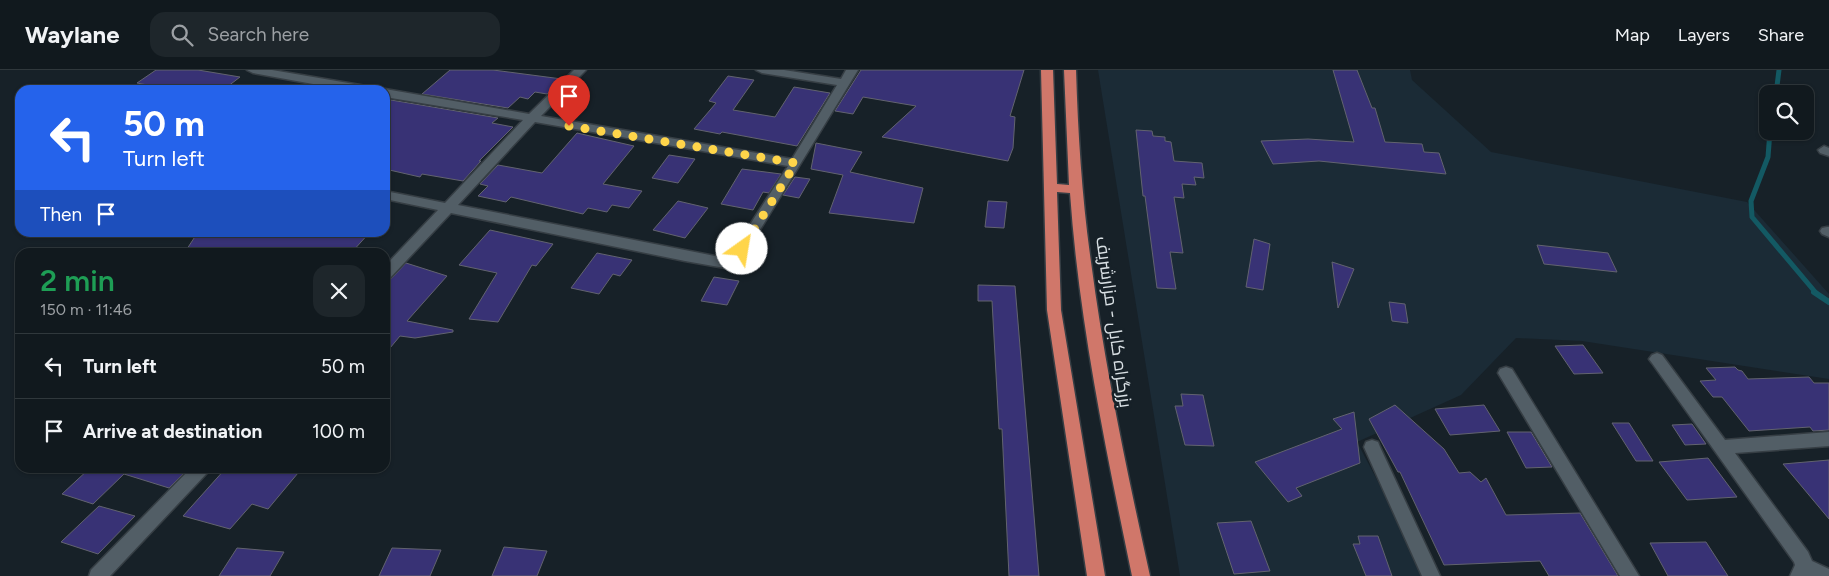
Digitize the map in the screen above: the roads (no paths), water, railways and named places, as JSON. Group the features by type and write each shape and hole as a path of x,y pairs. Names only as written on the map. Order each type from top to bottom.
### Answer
{"highway":[{"path":"1047,70 1054,310 1096,576"},
{"name":"بزرگراه کابل - مزارشریف","path":"1070,70 1071,108 1087,293 1121,482 1141,576"},
{"path":"1050,188 1078,189"}],"street":[{"path":"252,70 338,85"},
{"path":"390,270 531,119 580,70"},
{"path":"762,70 844,83"},
{"path":"390,197 685,256 725,263 734,261 852,70"},
{"path":"390,94 796,163"},
{"path":"1657,359 1802,558 1802,571 1824,576"},
{"path":"1506,373 1630,576"},
{"path":"1721,447 1829,439"},
{"path":"1372,447 1431,576"},
{"path":"98,576 196,473"}],"waterway":[{"path":"1777,85 1779,70"},
{"path":"1769,140 1768,157 1751,201 1752,217 1816,293"},
{"path":"1814,292 1829,302"}]}
